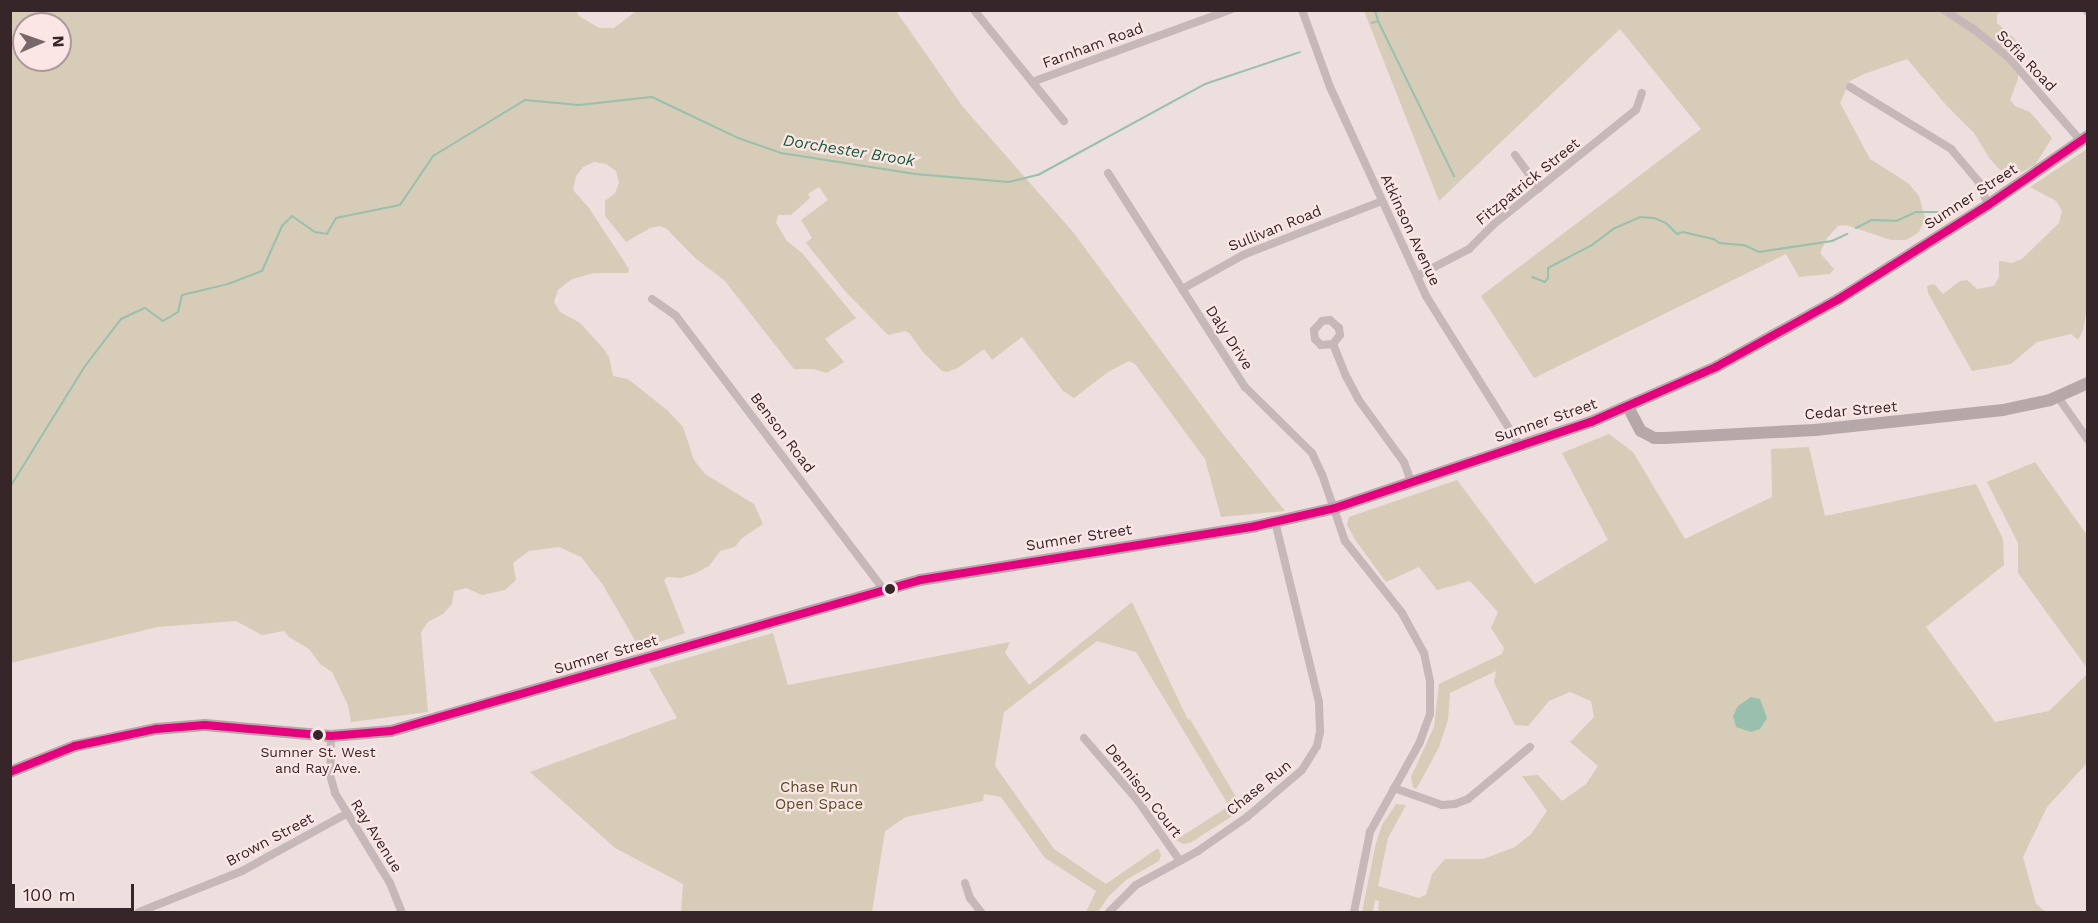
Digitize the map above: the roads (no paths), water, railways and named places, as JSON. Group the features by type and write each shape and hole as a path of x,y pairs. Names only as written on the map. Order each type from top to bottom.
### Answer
{"main road":[{"name":"Sumner Street","path":"10,772 75,746 156,729 205,725 331,736 391,731 884,590 958,573 1275,522 1335,508 1412,484 1628,407 1716,367 1810,316 1988,205 2084,138"},
{"name":"Cedar Street","path":"1628,407 1641,431 1654,438 1665,438 1867,426 2020,408 2058,397 2088,383"}],"street":[{"path":"974,10 1064,121"},
{"name":"Farnham Road","path":"1032,82 1230,10"},
{"name":"Atkinson Avenue","path":"1302,10 1326,76 1416,276 1440,322 1520,446"},
{"name":"Sofia Road","path":"1944,10 1975,30 2009,58 2084,138"},
{"path":"1850,87 1951,149 1979,182 1988,205"},
{"name":"Fitzpatrick Street","path":"1416,276 1469,249 1494,224 1636,110 1642,93"},
{"path":"1515,155 1539,188"},
{"name":"Daly Drive","path":"1108,173 1250,394 1300,439 1312,453 1335,508"},
{"name":"Sullivan Road","path":"1182,290 1262,247 1382,201"},
{"name":"Benson Road","path":"652,299 676,316 884,590"},
{"path":"1333,344 1358,399 1402,458 1412,484"},
{"path":"2058,397 2088,440"},
{"path":"1335,508 1345,542 1413,629 1428,666 1430,714 1420,742 1370,832 1354,912"},
{"name":"Chase Run","path":"1109,912 1136,885 1180,861 1247,818 1302,770 1317,747 1320,732 1319,702 1275,522"},
{"name":"Ray Avenue","path":"331,736 330,775 345,814 390,883 402,912"},
{"name":"Dennison Court","path":"1084,738 1138,801 1180,861"},
{"path":"1394,788 1442,805 1455,804 1468,800 1530,747"},
{"name":"Brown Street","path":"139,912 242,871 345,814"},
{"path":"965,883 970,898 981,912"}],"waterway":[{"name":"Dorchester Brook","path":"1372,23 1378,21 1375,10"},
{"path":"1378,21 1454,176"},
{"name":"Dorchester Brook","path":"10,487 85,366 121,319 145,308 163,321 178,312 182,295 228,284 262,271 282,226 292,216 315,232 327,234 336,218 400,205 433,156 525,100 579,105 652,97 738,138 781,153 915,174 1009,182 1038,175 1205,84 1300,52"},
{"path":"1856,228 1872,220 1896,221 1916,212 1953,212"},
{"path":"1532,277 1545,282 1548,278 1548,268 1592,245 1613,229 1640,217 1654,218 1666,223 1677,234 1683,232 1714,239 1719,243 1744,245 1759,252 1832,241 1847,234"}],"place":[{"name":"Sumner St. West and Ray Ave.","path":"318,735"}],"park label":[{"name":"Chase Run Open Space","path":"819,796"}]}
